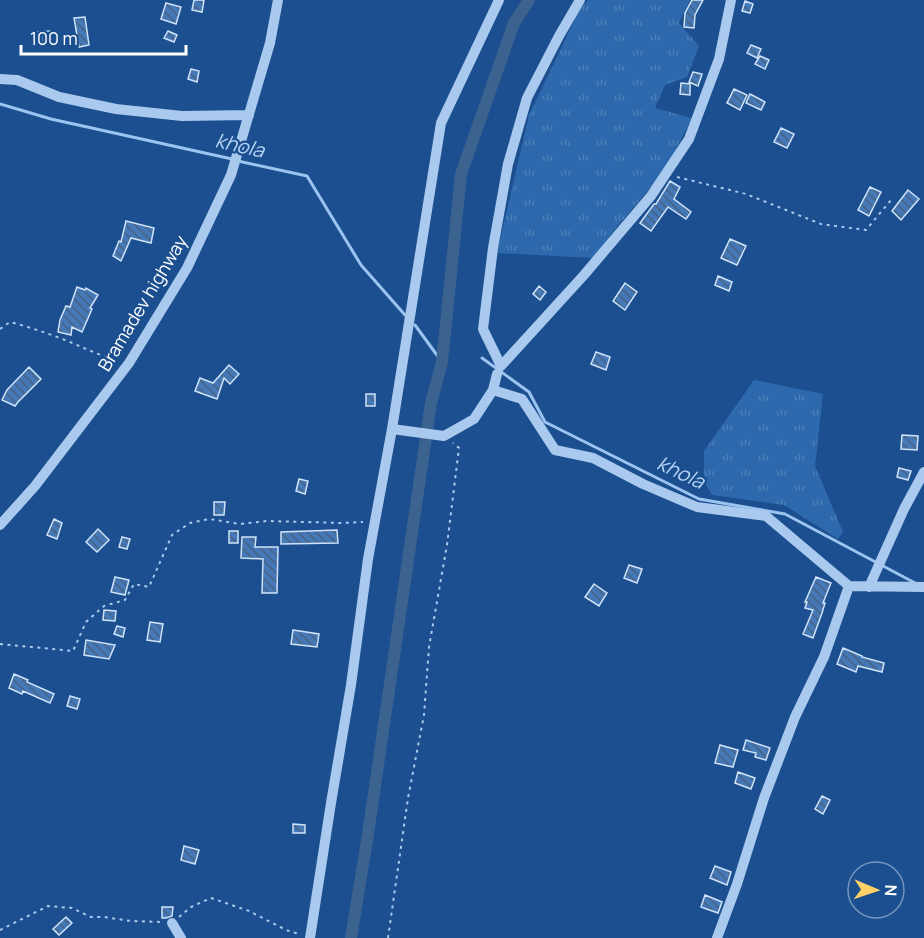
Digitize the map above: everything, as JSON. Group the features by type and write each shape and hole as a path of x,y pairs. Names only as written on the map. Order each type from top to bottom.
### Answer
{"street":[{"name":"Bramadev highway","path":"0,525 35,486 129,363 187,268 231,175 270,43 278,0"},
{"path":"310,937 351,686 368,559 392,429 441,123 499,0"},
{"path":"580,0 527,98 508,164 493,248 483,329 501,366 584,275 651,196 689,139 719,59 731,0"},
{"path":"0,79 17,80 59,97 116,109 182,116 249,116"},
{"path":"392,429 444,435 474,419 493,390 498,374"},
{"path":"493,390 522,399 555,450 593,458 643,484 697,507 766,516 849,586 924,587"},
{"path":"869,586 904,509 924,472"},
{"path":"717,938 764,798 795,717 824,657 849,586"},
{"path":"172,923 181,938"}],"path":[{"path":"666,173 746,194 821,224 866,230 891,200"},
{"path":"0,329 10,322 30,327 102,357 129,363"},
{"path":"388,938 408,798 424,715 429,647 447,545 459,448 444,435"},
{"path":"0,644 73,651 86,622 104,606 125,600 134,584 149,587 172,535 190,523 209,519 240,524 267,521 343,523 375,521"},
{"path":"0,930 48,906 72,908 91,917 172,923 191,907 211,898 249,911 285,930 310,937"}],"green space":[{"path":"588,0 690,0 679,23 699,46 687,77 665,85 655,108 692,118 666,169 594,258 497,253 529,115 579,11"},
{"path":"754,380 823,394 815,466 843,532 838,539 784,505 712,495 704,481 704,451"}],"building":[{"path":"194,0 204,0 202,12 192,10"},
{"path":"692,0 703,0 695,15 694,28 684,27 685,13"},
{"path":"745,1 753,4 750,13 742,11"},
{"path":"166,3 181,7 176,24 161,19"},
{"path":"85,17 89,45 79,47 74,18"},
{"path":"50,31 51,43 39,44 38,32"},
{"path":"168,31 177,35 174,42 164,38"},
{"path":"751,45 761,49 757,58 747,53"},
{"path":"760,56 769,60 765,69 755,64"},
{"path":"191,69 199,71 197,82 188,79"},
{"path":"693,72 702,74 698,86 689,82"},
{"path":"681,83 690,84 690,95 680,94"},
{"path":"734,89 747,95 740,110 727,103"},
{"path":"750,94 765,102 761,110 746,103"},
{"path":"781,128 794,134 787,148 774,142"},
{"path":"670,181 680,187 674,199 691,212 686,219 668,207 651,231 640,223 656,204"},
{"path":"870,187 881,192 869,216 858,210"},
{"path":"908,190 919,199 901,220 892,211"},
{"path":"126,221 154,228 151,243 131,238 121,261 113,256 119,241 121,242"},
{"path":"730,239 746,246 737,265 721,258"},
{"path":"718,276 732,282 729,291 715,285"},
{"path":"625,283 637,292 625,310 613,301"},
{"path":"539,286 546,292 540,300 533,294"},
{"path":"77,287 85,290 86,288 98,295 90,308 92,309 82,332 72,327 71,335 58,332 60,320 66,306 70,307"},
{"path":"596,352 610,357 606,370 591,364"},
{"path":"229,365 239,374 230,384 224,378 217,399 195,391 200,378 213,383"},
{"path":"29,367 41,379 15,406 2,400 7,390"},
{"path":"366,394 375,394 375,406 366,406"},
{"path":"902,435 918,436 917,450 901,449"},
{"path":"899,468 911,471 908,480 897,477"},
{"path":"299,479 308,481 305,494 296,491"},
{"path":"214,502 225,502 224,515 214,515"},
{"path":"54,519 62,523 57,539 47,535"},
{"path":"98,529 109,540 97,552 86,542"},
{"path":"337,530 338,543 281,544 281,532"},
{"path":"229,531 238,531 238,543 229,543"},
{"path":"122,537 130,539 127,549 119,547"},
{"path":"242,537 256,537 255,547 278,547 277,593 262,593 263,559 241,558"},
{"path":"629,565 642,569 637,583 624,578"},
{"path":"115,577 129,580 125,595 111,592"},
{"path":"816,577 831,583 813,638 803,634 813,610 805,608 807,602 805,602"},
{"path":"594,584 607,593 599,606 585,597"},
{"path":"104,610 116,611 115,621 103,620"},
{"path":"150,622 163,624 160,642 147,640"},
{"path":"117,626 125,628 123,637 114,634"},
{"path":"293,630 319,634 317,647 291,644"},
{"path":"86,640 115,645 109,659 84,655"},
{"path":"843,648 862,657 884,663 882,672 858,666 856,672 837,664"},
{"path":"14,674 54,694 50,703 23,691 22,694 9,688"},
{"path":"70,696 80,699 77,709 67,706"},
{"path":"746,740 770,748 766,760 755,757 756,753 743,750"},
{"path":"720,745 738,750 733,767 715,763"},
{"path":"738,772 755,778 751,789 735,783"},
{"path":"822,796 830,800 823,814 815,809"},
{"path":"293,824 305,825 305,833 293,833"},
{"path":"184,846 199,850 195,864 181,860"},
{"path":"715,866 731,872 727,885 710,878"},
{"path":"705,895 722,902 718,913 701,907"},
{"path":"162,907 173,907 172,916 162,918"},
{"path":"66,917 72,923 59,935 53,929"}],"waterway":[{"path":"351,938 431,403 442,362 461,174 514,23 529,0"},
{"name":"khola","path":"0,104 51,119 232,159"},
{"name":"khola","path":"238,161 307,176 361,265 405,315"},
{"name":"khola","path":"415,325 442,362"},
{"name":"khola","path":"482,358 529,392 545,422 699,499 785,514 917,584"}]}
